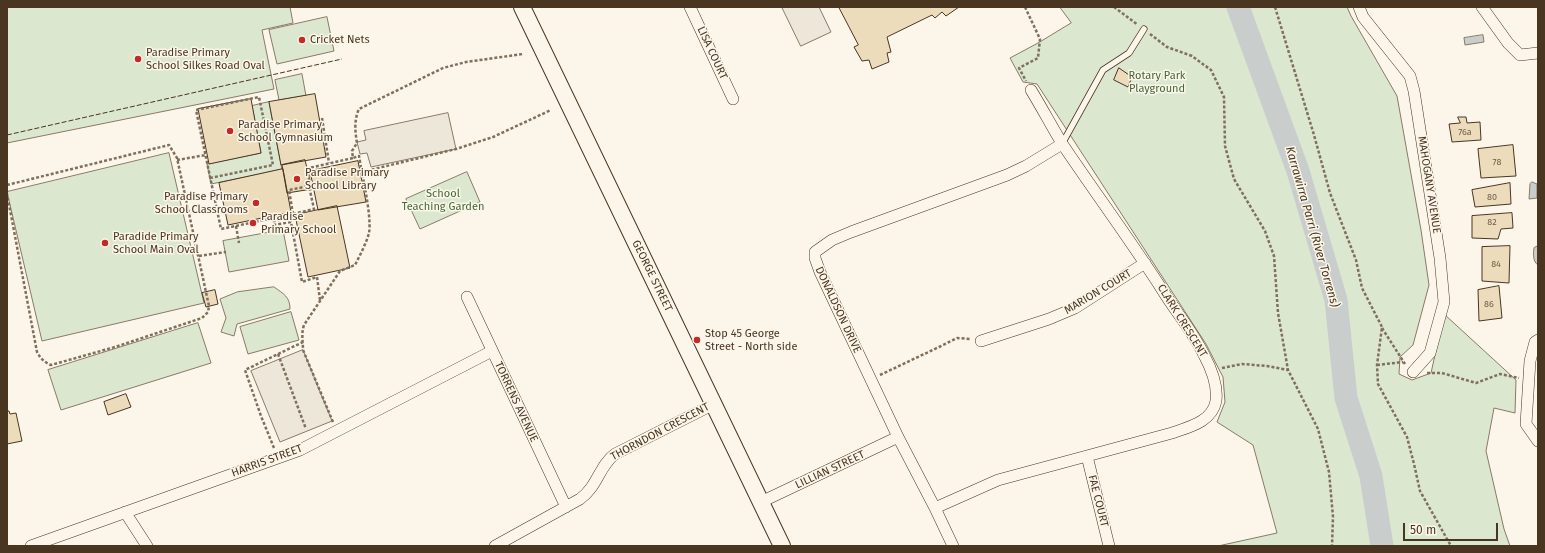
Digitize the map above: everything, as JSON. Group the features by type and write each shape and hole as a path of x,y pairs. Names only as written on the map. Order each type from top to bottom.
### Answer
{"street":[{"name":"GEORGE STREET","path":"522,7 782,546"},
{"name":"LISA COURT","path":"690,7 733,98"},
{"name":"MAHOGANY AVENUE","path":"1359,7 1363,17 1410,76 1414,91 1440,258 1444,302 1430,353 1413,372"},
{"path":"1482,7 1508,43 1520,54 1538,53"},
{"name":"CLARK CRESCENT","path":"935,508 998,480 1172,433 1203,421 1211,413 1216,402 1216,390 1211,370 1203,353 1145,263 1062,144 1031,90"},
{"name":"DONALDSON DRIVE","path":"953,546 870,379 820,272 815,258 815,252 822,246 845,234 1007,175 1026,166 1062,144"},
{"name":"MARION COURT","path":"981,341 1049,319 1075,308 1145,263"},
{"name":"TORRENS AVENUE","path":"467,297 566,507"},
{"path":"1538,340 1535,342 1530,361 1526,424 1538,441"},
{"name":"HARRIS STREET","path":"31,546 300,450 492,351"},
{"name":"THORNDON CRESCENT","path":"495,546 566,507 589,492 608,459 615,454 714,404"},
{"name":"LILLIAN STREET","path":"761,502 898,437"},
{"name":"FAE COURT","path":"1087,456 1109,546"},
{"path":"125,512 147,546"}],"lane":[{"path":"1062,144 1102,70 1129,53 1144,29"}],"path":[{"path":"1025,7 1040,39 1038,58 1019,68 1031,90"},
{"path":"1114,7 1167,47 1192,56 1211,70 1224,98 1225,146 1234,179 1265,231 1274,256 1278,313 1288,370 1318,429 1329,472 1333,517 1332,546"},
{"path":"1275,7 1330,194 1356,260 1362,288 1382,327 1403,362 1413,372 1442,373 1476,383 1500,374 1529,380"},
{"path":"353,158 352,151 357,143 355,128 356,115 359,108 443,68 466,62 523,54"},
{"path":"210,178 273,165 259,97 196,110 220,229 314,209 309,186 309,168 359,156 369,218 369,233 363,250 355,265 340,271 320,300 304,326 301,334 303,350 330,416 338,431"},
{"path":"362,172 456,149 493,137 551,110"},
{"path":"322,118 329,163"},
{"path":"7,185 169,145 177,160 199,256 209,306 208,312 202,318 115,347 51,365 40,358 38,352 7,194"},
{"path":"177,160 206,155"},
{"path":"293,214 289,190 309,186"},
{"path":"284,216 285,219 274,221 274,225 291,222 302,282 317,277 320,300"},
{"path":"236,226 239,243"},
{"path":"199,256 226,252"},
{"path":"1382,327 1377,365 1378,384 1407,437 1420,491 1451,546"},
{"path":"870,379 957,338 981,341"},
{"path":"277,457 245,370 303,342"},
{"path":"278,354 306,429"},
{"path":"1377,365 1403,362"},
{"path":"1211,370 1242,364 1267,366 1288,370"}],"green space":[{"name":"Paradise Primary School Silkes Road Oval","path":"7,7 290,7 293,23 262,30 274,89 7,143"},
{"name":"Rotary Park Playground","path":"1060,7 1347,7 1397,96 1421,230 1429,285 1413,345 1400,357 1399,374 1412,380 1431,373 1444,314 1516,380 1515,413 1494,408 1486,451 1504,529 1510,546 1218,546 1277,533 1253,445 1217,422 1225,402 1223,377 1206,344 1037,84 1023,82 1010,58 1071,23"},
{"name":"Cricket Nets","path":"327,17 334,51 277,64 269,30"},
{"path":"302,74 306,96 279,100 275,80"},
{"path":"269,102 282,170 211,184 207,164 261,153 252,106"},
{"name":"Paradide Primary School Main Oval","path":"169,153 204,303 42,341 7,192"},
{"name":"School Teaching Garden","path":"467,172 480,202 420,229 406,199"},
{"path":"283,230 289,261 229,272 223,241"},
{"path":"274,287 288,299 290,309 237,324 234,336 221,332 226,318 220,299 237,292"},
{"path":"291,312 299,340 248,354 240,327"},
{"path":"198,323 211,363 61,410 48,370"}],"shaded area":[{"path":"782,7 819,7 831,32 801,46"},
{"path":"1483,35 1484,42 1465,45 1464,38"},
{"path":"448,113 456,149 371,167 367,153 360,154 357,142 366,140 364,131"},
{"path":"1532,182 1537,184 1537,198 1529,199 1530,184"},
{"path":"1538,246 1538,265 1534,260 1534,248"},
{"path":"303,350 332,421 280,442 251,371"}],"building":[{"path":"839,7 959,7 946,16 942,12 935,18 932,15 887,37 891,52 887,53 889,62 872,69 869,60 862,61 854,47 858,45"},
{"path":"1119,68 1132,77 1128,87 1114,80"},
{"path":"315,94 326,157 281,165 269,102"},
{"name":"Paradise Primary School Gymnasium","path":"251,99 261,153 209,164 198,109"},
{"path":"1458,117 1466,117 1467,123 1480,122 1481,140 1452,142 1449,124 1460,123"},
{"path":"1513,145 1516,176 1481,178 1478,149"},
{"name":"Paradise Primary School Library","path":"305,160 312,189 287,193 282,165"},
{"path":"358,161 366,202 318,210 310,171"},
{"name":"Paradise Primary School Classrooms","path":"283,169 291,212 228,225 219,183"},
{"path":"1510,183 1511,204 1475,207 1472,190"},
{"path":"337,206 350,268 308,277 295,215"},
{"path":"1512,213 1513,228 1501,229 1498,239 1472,238 1472,216"},
{"path":"1510,246 1509,283 1482,281 1482,247"},
{"path":"1499,286 1502,318 1479,321 1478,290"},
{"path":"215,290 218,304 206,307 202,293"},
{"path":"126,394 131,407 108,415 104,402"},
{"path":"7,411 9,411 10,414 16,413 22,441 7,444"}],"waterway":[{"name":"Karrawirra Parri (River Torrens)","path":"1238,7 1298,171 1336,300 1346,398 1371,476 1382,546"},
{"name":"Karrawirra Parri (River Torrens)","path":"1376,546 1382,544"}],"fence":[{"path":"7,135 342,59"}],"place":[{"name":"Cricket Nets","path":"302,40"},
{"name":"Paradise Primary School Silkes Road Oval","path":"138,59"},
{"name":"Paradise Primary School Gymnasium","path":"230,131"},
{"name":"Paradise Primary School Library","path":"297,179"},
{"name":"Paradise Primary School Classrooms","path":"256,203"},
{"name":"Paradise Primary School","path":"253,223"},
{"name":"Paradide Primary School Main Oval","path":"105,243"},
{"name":"Stop 45 George Street - North side","path":"697,340"}]}
